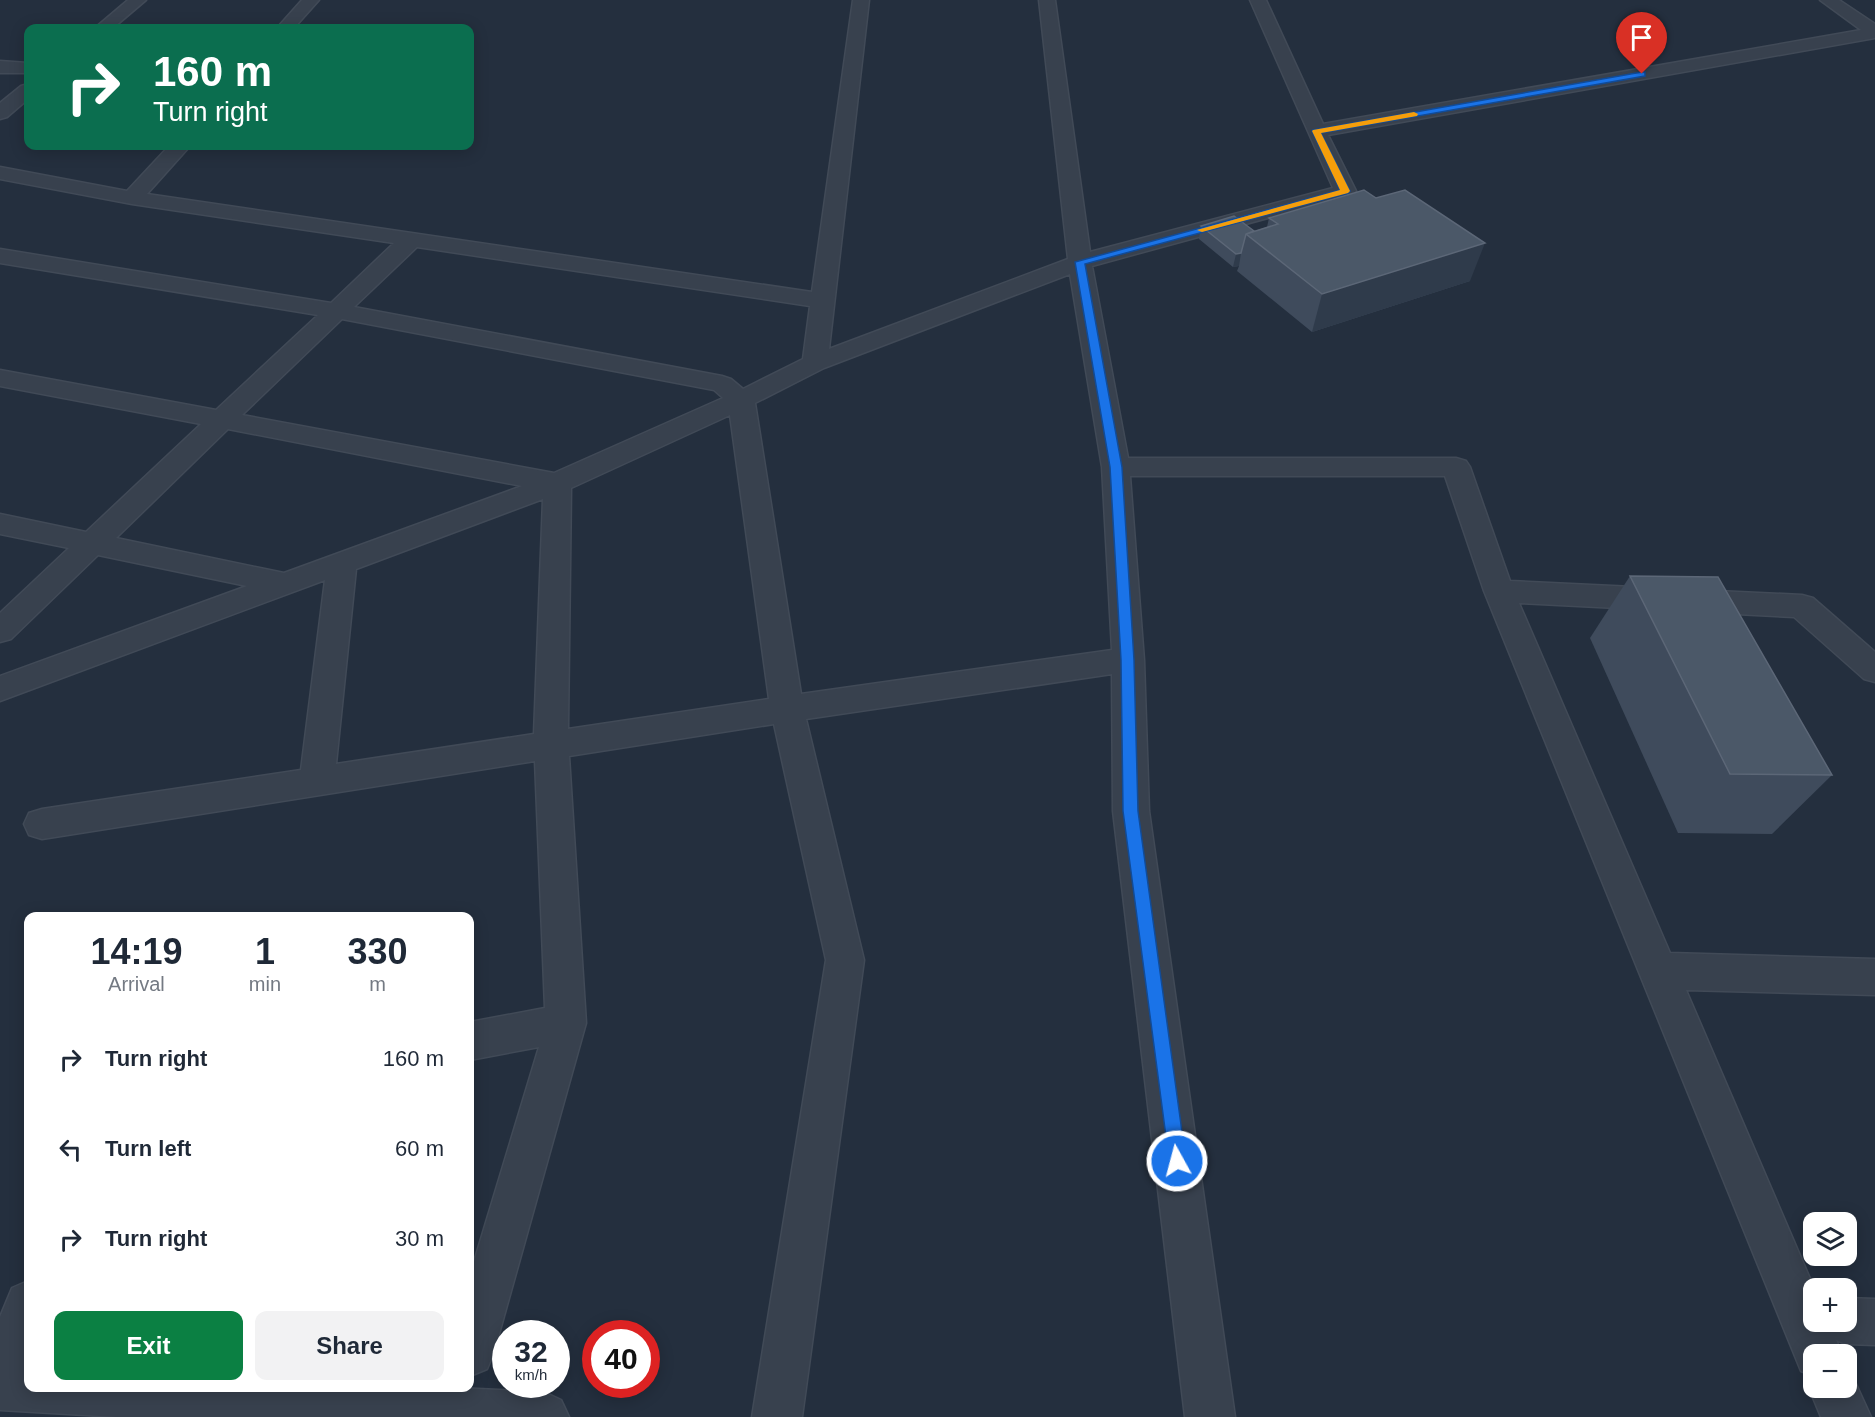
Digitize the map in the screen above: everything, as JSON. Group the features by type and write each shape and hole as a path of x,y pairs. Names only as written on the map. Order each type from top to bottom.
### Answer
{"street":[{"path":"108,24 138,0"},
{"path":"289,24 311,0"},
{"path":"814,363 861,0"},
{"path":"1047,0 1080,262 1116,467 1128,660 1131,811 1210,1417"},
{"path":"0,689 557,483 741,400 814,363 1080,262 1345,191 1257,0"},
{"path":"1828,0 1875,32"},
{"path":"1316,131 1875,32"},
{"path":"0,67 24,68"},
{"path":"0,113 24,93"},
{"path":"132,198 176,150"},
{"path":"0,173 132,198 821,300"},
{"path":"0,631 412,239"},
{"path":"0,256 336,311 722,384 741,400 787,708 845,960 777,1417"},
{"path":"0,378 557,483"},
{"path":"1116,467 1456,467 1499,591 1658,971 1803,1291"},
{"path":"474,1338 566,1023 551,745 557,483"},
{"path":"0,524 283,584"},
{"path":"317,782 342,562"},
{"path":"1499,591 1802,606 1875,670"},
{"path":"42,824 787,708 1128,660"},
{"path":"1658,971 1875,977"},
{"path":"474,1040 566,1023"},
{"path":"24,1315 0,1384 24,1385"},
{"path":"1857,1324 1875,1322"},
{"path":"228,1392 456,1400 544,1417"},
{"path":"1837,1398 1846,1417"}],"building":[{"path":"1364,190 1376,198 1405,190 1485,243 1322,294 1246,234 1278,224 1269,218"},
{"path":"1234,216 1254,231 1246,234 1241,253 1236,254 1201,226"},
{"path":"1630,576 1718,577 1832,775 1730,774"}],"slow traffic":[{"path":"1202,230 1345,191 1316,131 1414,114"}],"route":[{"path":"1177,1161 1131,811 1128,660 1116,467 1080,262 1345,191 1316,131 1642,74"}]}
